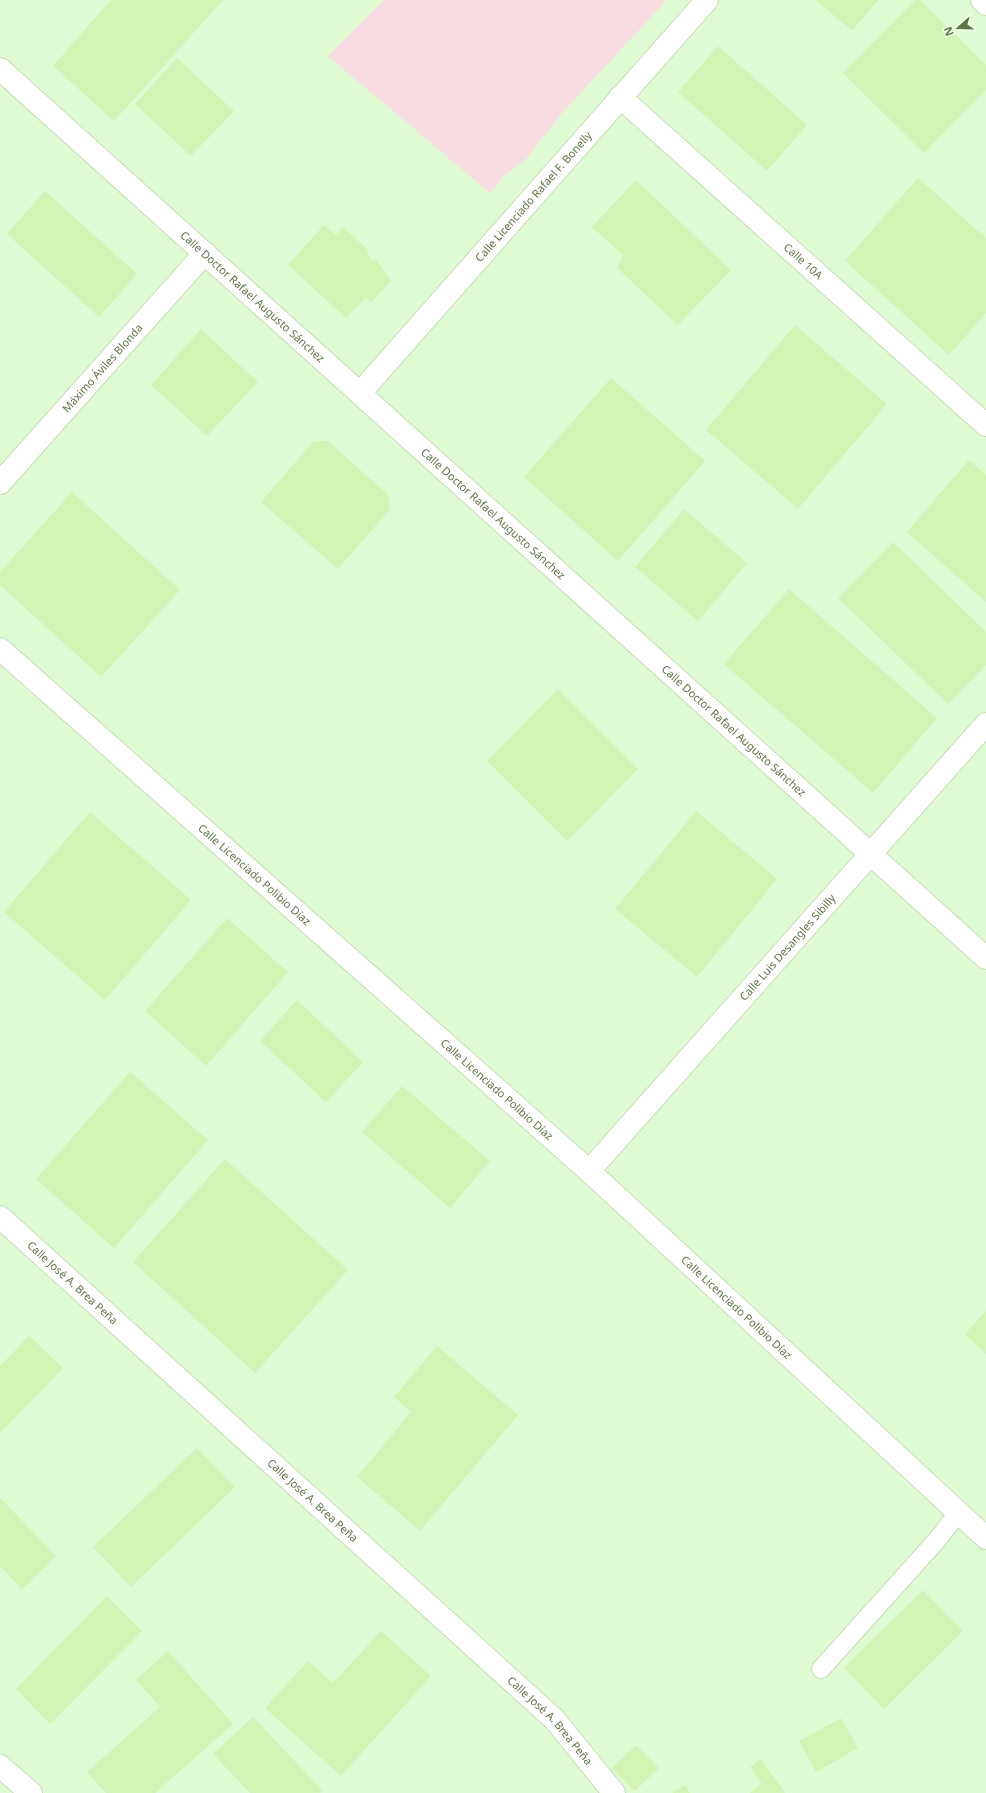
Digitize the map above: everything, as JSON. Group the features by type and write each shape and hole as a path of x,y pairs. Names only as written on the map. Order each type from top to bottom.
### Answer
{"street":[{"path":"982,0 986,4"},
{"name":"Calle Licenciado Rafael F. Bonelly","path":"360,393 620,97 698,3"},
{"name":"Calle Doctor Rafael Augusto Sánchez","path":"0,69 986,958"},
{"name":"Calle 10A","path":"620,97 986,425"},
{"name":"Máximo Áviles Blonda","path":"0,483 205,253"},
{"name":"Calle Licenciado Polibio Díaz","path":"0,649 589,1171 986,1538"},
{"name":"Calle Luis Desangles Sibilly","path":"589,1171 986,724"},
{"name":"Calle José A. Brea Peña","path":"0,1218 555,1720 614,1793"},
{"path":"0,1766 31,1793"}],"lane":[{"path":"821,1669 937,1540 958,1513"}],"shaded area":[{"path":"0,0 986,0 986,1793 0,1793"},
{"path":"384,0 662,0 665,2 562,113 526,159 504,176 490,193 328,56"}],"building":[{"path":"111,0 223,0 114,121 53,66"},
{"path":"816,0 878,0 852,31"},
{"path":"915,0 920,0 986,65 986,90 924,153 843,73"},
{"path":"718,46 807,125 767,171 678,92"},
{"path":"177,58 234,111 191,156 135,104"},
{"path":"918,178 986,238 986,313 949,355 845,261"},
{"path":"636,180 731,270 678,325 617,268 623,255 592,227"},
{"path":"45,191 137,274 99,317 7,234"},
{"path":"324,225 336,235 343,227 367,249 371,261 376,260 391,281 371,302 366,297 346,318 288,265"},
{"path":"795,325 887,404 798,509 706,430"},
{"path":"201,329 258,382 207,436 151,385"},
{"path":"611,378 705,461 618,561 524,477"},
{"path":"314,441 328,441 388,495 390,509 338,569 261,502"},
{"path":"969,460 986,475 986,602 907,532"},
{"path":"72,492 180,590 101,677 0,585 0,572"},
{"path":"684,509 747,563 698,621 635,567"},
{"path":"893,542 986,632 986,665 948,704 838,598"},
{"path":"789,589 937,718 873,793 724,664"},
{"path":"558,689 638,769 567,841 487,761"},
{"path":"696,811 777,879 697,977 615,909"},
{"path":"90,812 191,900 105,1000 4,912"},
{"path":"227,918 288,972 206,1066 145,1011"},
{"path":"297,1000 363,1062 326,1102 260,1041"},
{"path":"130,1072 208,1140 114,1248 36,1179"},
{"path":"402,1086 490,1161 450,1208 362,1132"},
{"path":"225,1159 348,1270 255,1373 133,1262"},
{"path":"986,1311 986,1354 965,1334"},
{"path":"29,1336 63,1368 0,1433 0,1366"},
{"path":"437,1346 518,1415 420,1531 357,1477 411,1412 394,1397"},
{"path":"197,1448 235,1487 131,1587 93,1547"},
{"path":"0,1498 56,1556 22,1589 0,1566"},
{"path":"923,1590 963,1631 884,1709 844,1668"},
{"path":"107,1596 142,1631 50,1724 16,1689"},
{"path":"381,1631 431,1676 341,1776 265,1708 308,1661 333,1683"},
{"path":"168,1651 233,1724 155,1793 106,1793 87,1772 160,1707 136,1680"},
{"path":"253,1717 322,1790 320,1793 250,1793 213,1754"},
{"path":"841,1718 858,1748 816,1772 799,1741"},
{"path":"636,1745 659,1768 635,1791 612,1768"},
{"path":"761,1759 785,1793 750,1793 762,1784 750,1767"},
{"path":"685,1785 690,1793 672,1793"}]}
